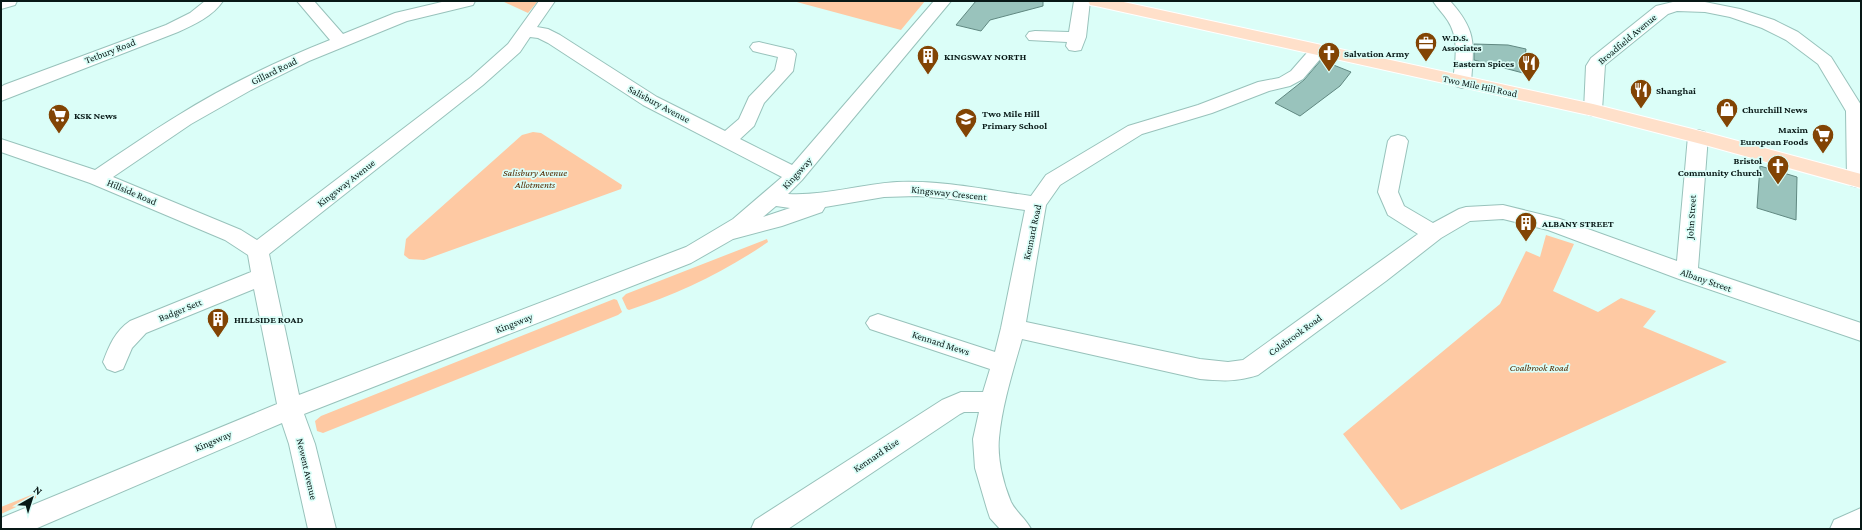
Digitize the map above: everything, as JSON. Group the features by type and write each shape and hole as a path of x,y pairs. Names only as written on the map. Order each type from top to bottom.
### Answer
{"main road":[{"name":"Two Mile Hill Road","path":"1096,1 1318,51 1593,110 1698,136 1859,181"}],"street":[{"path":"1,4 9,1"},
{"name":"Tetbury Road","path":"1,95 11,89 158,33 195,17 209,8 215,1"},
{"path":"305,1 340,41"},
{"name":"Gillard Road","path":"98,178 184,120 238,89 303,57 401,17 467,1"},
{"name":"Kingsway Avenue","path":"258,251 477,81 514,48 546,1"},
{"name":"Kingsway","path":"5,529 290,409 664,265 703,248 728,233 773,198 795,175 943,1"},
{"path":"1035,36 1076,42 1082,1"},
{"path":"1441,1 1455,18 1464,35 1462,82"},
{"name":"Broadfield Avenue","path":"1593,110 1595,66 1597,62 1662,10 1677,6 1705,8 1738,7 1792,36 1825,61 1855,111 1859,181"},
{"name":"Salisbury Avenue","path":"526,32 542,33 554,38 650,101 795,175"},
{"path":"727,140 747,122 756,101 784,71 787,54 759,47"},
{"name":"Kennard Road","path":"1017,529 1000,509 988,468 986,439 993,402 1013,328 1036,204 1053,180 1135,130 1194,111 1205,109 1264,86 1284,82 1297,75 1318,51"},
{"name":"John Street","path":"1687,274 1698,136"},
{"path":"1398,141 1388,192 1395,210 1434,233"},
{"name":"Hillside Road","path":"1,145 98,178 233,235 258,251"},
{"name":"Kingsway Crescent","path":"773,198 785,202 800,202 886,189 915,189 1036,204"},
{"name":"Kingsway Crescent","path":"728,233 759,227 838,197"},
{"name":"Colebrook Road","path":"1013,328 1200,369 1228,372 1249,368 1434,233 1466,214 1503,212 1553,224"},
{"name":"Albany Street","path":"1553,224 1687,274 1861,332"},
{"path":"258,251 290,409"},
{"name":"Badger Sett","path":"115,362 120,346 129,333 138,327 263,276"},
{"name":"Kennard Mews","path":"878,323 1003,364"},
{"name":"Kennard Rise","path":"765,529 951,406 961,402 993,402"},
{"name":"Newent Avenue","path":"290,409 302,444 322,529"},
{"path":"1844,529 1861,520"}],"green space":[{"path":"502,1 538,1 528,13"},
{"path":"793,1 925,1 901,30"},
{"name":"Salisbury Avenue Allotments","path":"533,132 541,133 622,185 621,189 424,260 409,259 404,255 406,239 411,234 522,135"},
{"name":"Coalbrook Road","path":"1546,235 1574,244 1553,291 1598,312 1621,298 1656,311 1643,327 1727,362 1401,510 1343,434 1500,304 1526,251 1540,257"},
{"path":"767,239 768,242 735,263 701,281 665,297 629,310 627,309 622,298 626,294"},
{"path":"614,299 617,300 622,312 618,315 323,433 317,431 315,421 321,416"},
{"path":"36,493 36,498 1,514 1,507"}],"building":[{"path":"976,1 1043,1 1043,6 990,20 981,31 956,25"},
{"path":"1474,44 1508,45 1526,49 1523,73 1474,60"},
{"path":"1321,60 1351,72 1340,86 1300,116 1275,103 1304,80"},
{"name":"Bristol Community Church","path":"1760,166 1797,177 1796,220 1757,208"}],"place":[{"name":"W.D.S. Associates","path":"1426,62"},
{"name":"Salvation Army","path":"1329,72"},
{"name":"KINGSWAY NORTH","path":"928,76"},
{"name":"Eastern Spices","path":"1529,82"},
{"name":"Shanghai","path":"1641,110"},
{"name":"Churchill News","path":"1727,128"},
{"name":"KSK News","path":"59,134"},
{"name":"Two Mile Hill Primary School","path":"966,138"},
{"name":"Maxim European Foods","path":"1823,154"},
{"name":"Bristol Community Church","path":"1778,186"},
{"name":"ALBANY STREET","path":"1526,242"},
{"name":"HILLSIDE ROAD","path":"218,338"}]}
